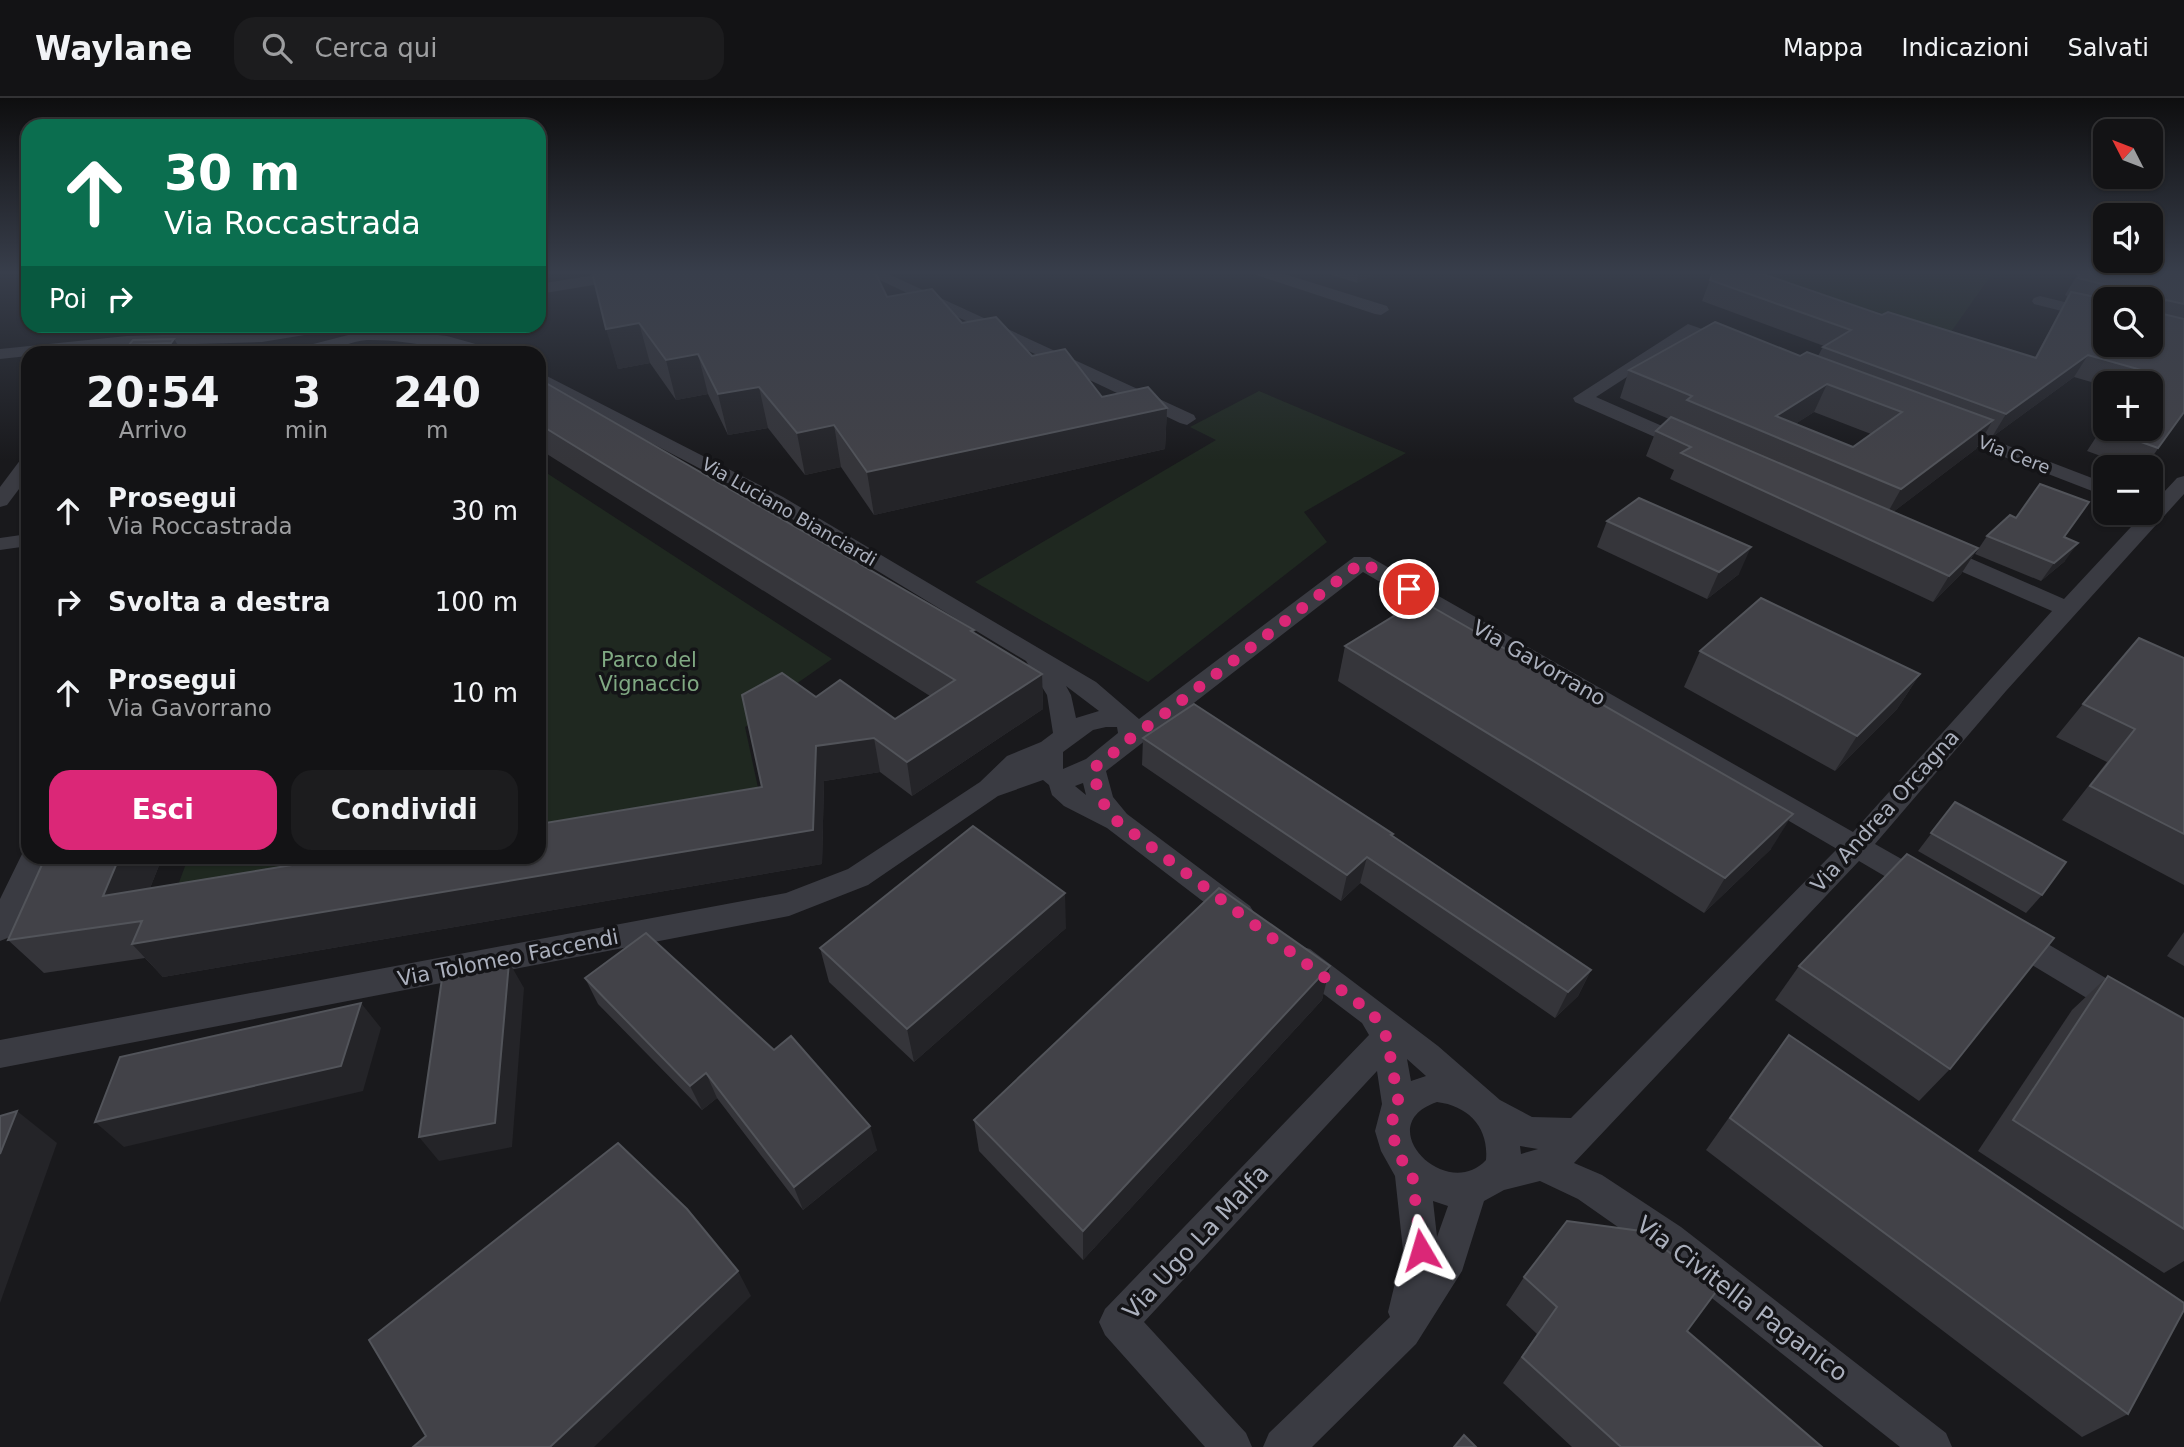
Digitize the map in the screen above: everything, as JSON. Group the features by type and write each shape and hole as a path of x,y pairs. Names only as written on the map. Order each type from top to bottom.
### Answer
{"street":[{"path":"78,346 127,341 274,335"},
{"path":"309,346 328,335"},
{"path":"317,346 347,335"},
{"path":"395,335 468,345"},
{"path":"451,335 468,345"},
{"path":"1006,335 1187,419"},
{"path":"1679,335 1582,398 1710,454"},
{"path":"1704,335 1751,353"},
{"path":"262,337 276,346"},
{"path":"120,346 127,341"},
{"path":"0,354 21,352"},
{"name":"Via Luciano Bianciardi","path":"546,381 776,501 1087,688 1127,727"},
{"name":"Via Cere","path":"1929,422 2093,485"},
{"path":"0,501 21,472"},
{"name":"Via Andrea Orcagna","path":"2163,501 2184,482"},
{"name":"Via Andrea Orcagna","path":"1412,1172 1440,1188 1483,1183 1542,1165 1563,1154 1578,1134 1857,846 2140,525"},
{"path":"0,544 21,541"},
{"path":"1914,542 2068,608"},
{"name":"Via Gavorrano","path":"1127,727 1151,724 1362,562 1857,846"},
{"name":"Via Luciano Bianciardi","path":"1034,656 1059,695 1057,758"},
{"path":"1057,758 1095,719 1127,727 1119,749 1092,769"},
{"name":"Via Tolomeo Faccendi","path":"0,1054 789,904 858,877 989,789 1005,769 1026,755 1057,758"},
{"path":"1057,758 1092,769"},
{"path":"1057,758 1061,788 1069,797 1099,815 1117,821"},
{"path":"1092,769 1101,800 1117,821 1267,934 1380,1026 1427,1056 1501,1128 1505,1146 1503,1162 1483,1183 1449,1258 1403,1331 1283,1447"},
{"path":"1857,846 1950,901"},
{"path":"0,929 31,864"},
{"path":"1986,922 2184,1040"},
{"path":"1380,1026 1399,1105"},
{"name":"Via Ugo La Malfa","path":"1233,1447 1118,1322 1380,1026"},
{"path":"1403,1331 1421,1250 1412,1172 1401,1159 1393,1138 1393,1117 1399,1105 1422,1090 1452,1089 1528,1133 1578,1134"},
{"name":"Via Civitella Paganico","path":"1542,1165 1590,1187 1668,1240 1933,1447"}],"green space":[{"path":"1259,391 1406,453 1304,512 1327,542 1148,682 975,582 1216,440 1190,427"},
{"name":"Parco del Vignaccio","path":"546,473 832,659 796,684 803,690 745,727 760,797 546,834"},
{"path":"186,864 375,864 173,899"}],"building":[{"path":"648,335 1013,335 1032,356 1065,349 1102,397 1148,387 1167,408 867,472 834,425 797,433 759,387 718,394 698,354 666,360"},
{"path":"1692,335 1747,335 1800,356 1807,352 1993,420 1901,489 1687,400 1692,396 1629,370","holes":["1827,384 1902,412 1853,447 1776,416"]},
{"path":"1843,335 1962,335 2036,358 2048,335 2093,335 2093,356 2088,355 2006,414 1823,347"},
{"path":"2163,335 2184,335 2184,412 2158,448 2138,441 2163,441 2163,371 2145,371 2095,357 2163,357"},
{"path":"174,339 171,343 129,345 133,340"},
{"path":"546,383 974,630 971,631 1042,674 907,762 874,738 816,746 813,830 132,944 142,921 8,940 42,864 116,864 103,896 298,864 546,864 546,823 762,787 742,695 782,673 816,697 840,680 895,719 955,680 546,428"},
{"path":"1671,417 1978,548 1949,576 1681,453 1691,447 1656,431"},
{"path":"2040,484 2089,502 2064,537 2078,543 2054,563 1987,536 2010,515 2016,518"},
{"path":"1639,498 1751,547 1719,572 1607,521"},
{"path":"1761,598 1920,674 1857,736 1700,651"},
{"path":"1420,600 1793,814 1725,878 1345,646"},
{"path":"2139,638 2184,658 2184,834 2090,786 2135,729 2083,704"},
{"path":"1194,704 1393,834 1391,835 1591,970 1568,992 1367,857 1347,875 1143,738"},
{"path":"1955,802 2066,862 2042,895 1931,833"},
{"path":"973,826 1065,893 907,1029 820,948"},
{"path":"1907,854 2054,938 1950,1069 1799,966"},
{"path":"1219,888 1330,966 1083,1231 974,1120"},
{"path":"646,933 774,1050 791,1036 870,1126 794,1187 706,1073 690,1086 585,978"},
{"path":"509,962 495,1123 419,1137 443,972"},
{"path":"2108,976 2184,1019 2184,1229 2013,1120"},
{"path":"361,1003 341,1066 95,1122 120,1057"},
{"path":"1789,1035 2184,1303 2184,1310 2128,1414 1730,1118"},
{"path":"17,1111 0,1154 0,1116"},
{"path":"618,1143 687,1209 738,1271 550,1447 413,1447 426,1436 369,1340"},
{"path":"1567,1221 1641,1231 1718,1289 1687,1331 1822,1447 1621,1447 1522,1357 1557,1307 1524,1277"},
{"path":"1464,1435 1476,1447 1454,1447"}],"route":[{"path":"1409,589 1362,562 1151,724 1131,736 1119,749 1092,769 1101,800 1117,821 1373,1014 1387,1038 1399,1105 1393,1117 1391,1131 1401,1159 1412,1172 1421,1250"}]}
